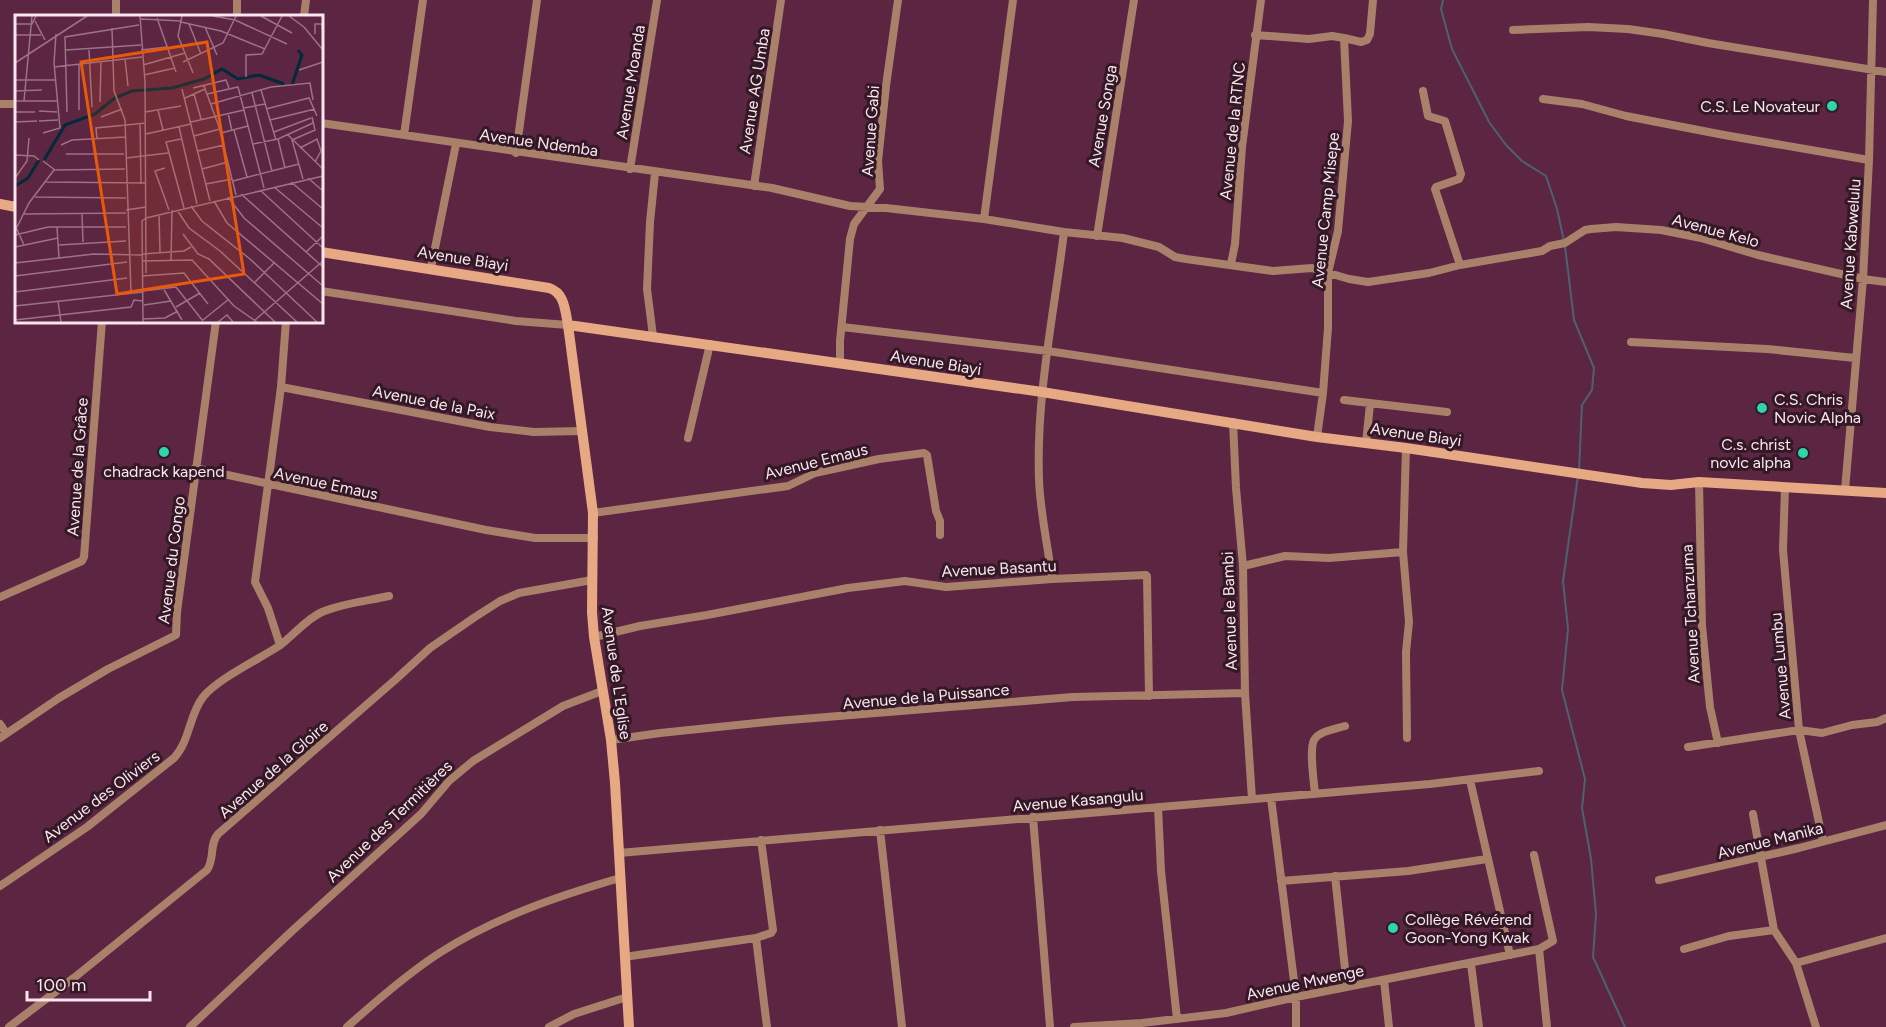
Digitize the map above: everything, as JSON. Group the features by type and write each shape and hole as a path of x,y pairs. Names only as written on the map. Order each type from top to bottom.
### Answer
{"street":[{"path":"304,15 306,0"},
{"path":"404,135 423,0"},
{"path":"516,153 537,0"},
{"name":"Avenue Moanda","path":"630,169 657,0"},
{"name":"Avenue AG Umba","path":"754,186 781,0"},
{"name":"Avenue Gabi","path":"840,363 850,239 854,224 880,189 878,161 881,129 898,0"},
{"path":"984,219 1013,0"},
{"name":"Avenue Songa","path":"1097,236 1134,0"},
{"name":"Avenue de la RTNC","path":"1231,264 1235,244 1242,147 1261,0"},
{"path":"1255,35 1309,39 1332,36 1361,42 1366,40 1370,34 1373,0"},
{"name":"Avenue Kabwelulu","path":"1845,490 1863,279 1873,0"},
{"path":"1513,30 1588,27 1628,29 1886,72"},
{"name":"Avenue Camp Misepe","path":"1317,437 1328,328 1329,273 1338,231 1348,121 1344,38"},
{"path":"1423,91 1428,116 1445,122 1461,174 1460,179 1435,189 1460,265"},
{"path":"1543,99 1582,104 1626,116 1869,160"},
{"name":"Avenue Ndemba","path":"322,123 754,186 866,208 886,208 984,219 1097,236"},
{"path":"431,268 456,144"},
{"path":"653,336 647,289 654,173"},
{"path":"0,204 15,207"},
{"name":"Avenue Kelo","path":"1097,236 1134,240 1159,247 1171,255 1186,259 1273,271 1312,268 1368,282 1429,273 1460,265 1542,251 1550,246 1565,243 1585,230 1616,227 1661,230 1701,238 1758,255 1863,279 1886,282"},
{"path":"1052,579 1039,480 1042,392 1064,232"},
{"name":"Avenue Biayi","path":"322,252 554,289 562,300 568,325 1042,392 1317,437 1642,483 1671,485 1699,482 1886,493"},
{"path":"322,291 516,321 568,325"},
{"name":"Avenue de la Grâce","path":"0,597 82,561 84,557 102,322"},
{"name":"Avenue du Congo","path":"3,735 116,664 175,637 195,468 216,322"},
{"path":"280,645 268,608 255,582 281,387 286,322"},
{"name":"Avenue de L'Eglise","path":"568,325 593,513 594,637 611,740 629,1027"},
{"path":"842,327 1048,351 1323,393"},
{"path":"1631,342 1767,349 1855,358"},
{"path":"688,438 710,344"},
{"name":"Avenue de la Paix","path":"281,387 490,427 534,432 582,430"},
{"path":"1344,400 1447,412"},
{"path":"1366,443 1370,404"},
{"name":"Avenue le Bambi","path":"1233,422 1243,566 1245,693 1252,799"},
{"path":"1406,448 1403,552 1409,622 1406,652 1407,738"},
{"name":"Avenue Emaus","path":"593,513 788,486 815,473 879,459 924,453 927,455 936,511 940,521 940,535"},
{"name":"Avenue Emaus","path":"195,468 496,532 535,538 594,538"},
{"name":"Avenue Tchanzuma","path":"1699,482 1703,637 1710,707 1718,743"},
{"name":"Avenue Lumbu","path":"1785,487 1783,550 1794,651 1799,730 1823,841"},
{"path":"1243,566 1285,556 1329,558 1403,552"},
{"name":"Avenue Basantu","path":"594,637 640,626 848,588 905,581 946,587 1147,575 1149,696"},
{"name":"Avenue de la Gloire","path":"9,1027 75,977 207,870 212,862 213,842 218,834 430,648 475,616 519,593 592,580"},
{"name":"Avenue des Oliviers","path":"0,886 87,827 159,771 183,747 198,704 204,695 280,645 320,613 389,596"},
{"name":"Avenue des Termitières","path":"190,1027 421,814 449,781 472,761 563,706 602,691"},
{"name":"Avenue de la Puissance","path":"611,740 789,720 1072,697 1245,693"},
{"path":"1688,747 1799,730 1822,733 1886,718"},
{"path":"0,724 3,735"},
{"path":"1315,794 1312,748 1314,739 1323,733 1345,726"},
{"name":"Avenue Kasangulu","path":"619,853 1271,798 1470,780 1539,771"},
{"path":"1470,780 1510,955"},
{"path":"1271,798 1296,997 1296,1027"},
{"path":"1158,807 1161,871 1177,1019"},
{"path":"1753,814 1759,858 1774,930 1796,963 1816,1027"},
{"path":"1033,817 1050,1027"},
{"name":"Avenue Manika","path":"1659,880 1759,858 1886,825"},
{"path":"880,830 903,1027"},
{"path":"624,957 756,938 771,933 773,930 761,840"},
{"path":"1534,855 1553,941 1539,949 1547,1027"},
{"path":"1281,881 1408,871 1488,859"},
{"path":"1335,876 1347,987"},
{"path":"347,1027 427,962 475,933 567,894 620,878"},
{"path":"1684,949 1729,936 1774,930"},
{"path":"756,938 767,1027"},
{"path":"1796,963 1886,938"},
{"name":"Avenue Mwenge","path":"1074,1027 1142,1025 1226,1013 1539,949"},
{"path":"1471,964 1479,1027"},
{"path":"1384,980 1389,1027"},
{"path":"549,1027 574,1014 627,997"}],"waterway":[{"path":"1443,0 1441,9 1452,49 1489,122 1506,145 1522,161 1546,176 1564,241"},
{"path":"1565,246 1574,320 1594,368 1592,390 1582,405 1579,470"},
{"path":"1578,476 1563,581 1568,629 1562,690 1585,779 1582,808 1591,859 1596,914 1593,957 1625,1027"}],"place":[{"name":"C.S. Le Novateur","path":"1832,106"},
{"name":"C.S. Chris Novic Alpha","path":"1762,408"},
{"name":"chadrack kapend","path":"164,452"},
{"name":"C.s. christ novlc alpha","path":"1803,453"},
{"name":"Collège Révérend Goon-Yong Kwak","path":"1393,928"}]}
